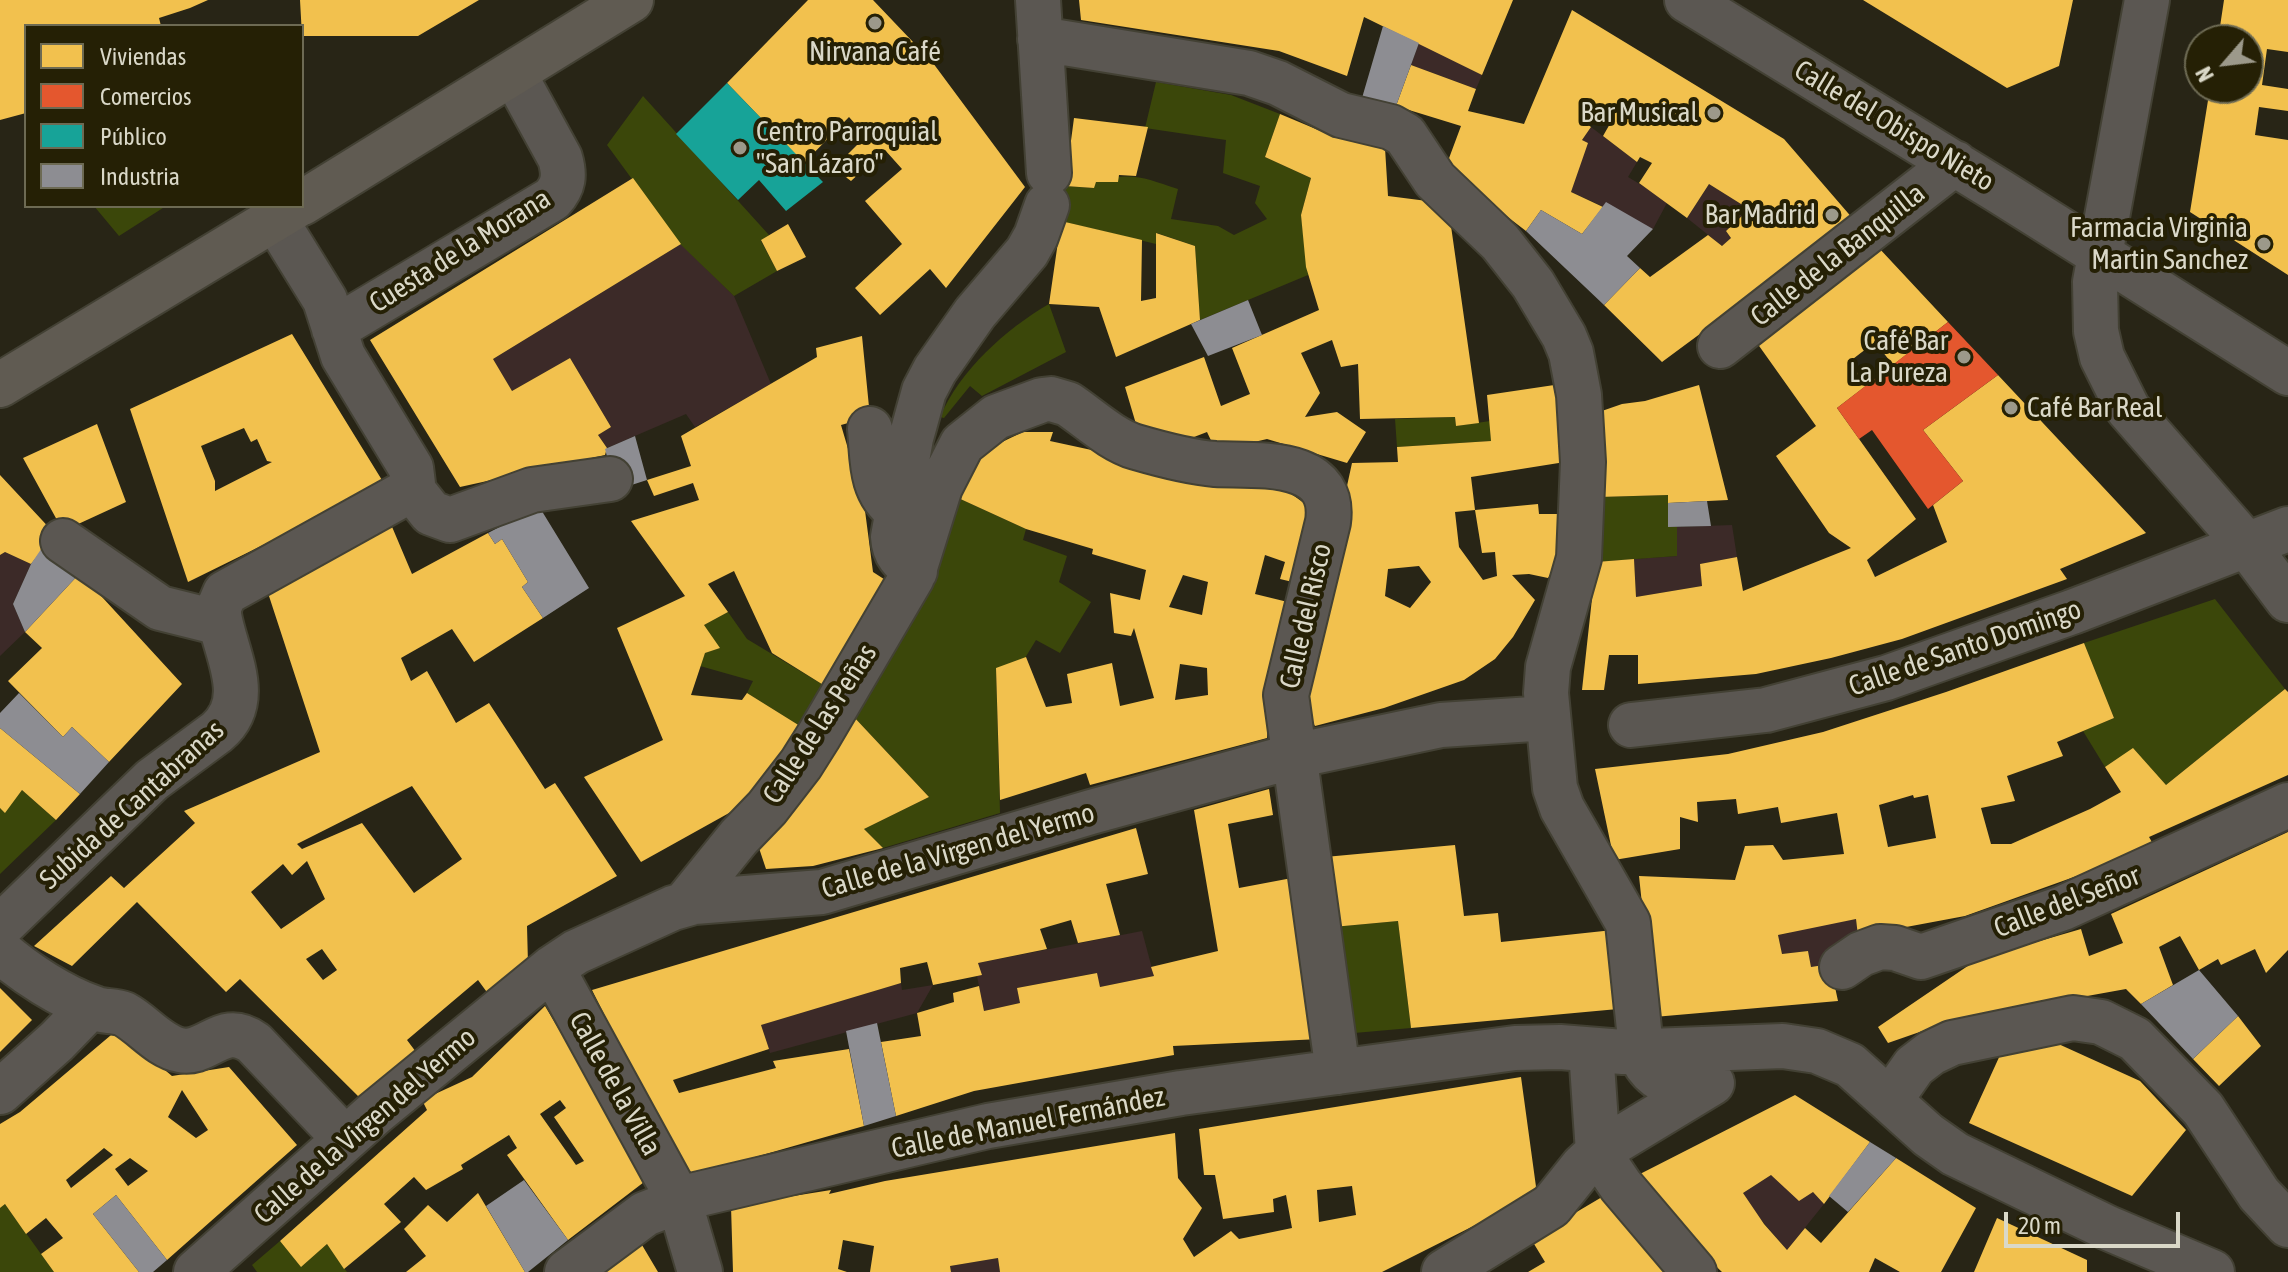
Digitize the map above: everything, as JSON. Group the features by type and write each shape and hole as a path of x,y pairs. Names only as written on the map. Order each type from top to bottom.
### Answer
{"highway":[{"path":"304,201 631,0"},
{"path":"0,385 291,209"}],"street":[{"name":"Calle del Obispo Nieto","path":"1687,0 1955,163 2288,373"},
{"path":"2147,0 2095,282 2096,331 2102,357 2128,409 2246,544 2288,600"},
{"path":"915,571 903,563 893,546 911,438 924,391 975,313 1027,252 1036,236 1048,189 1039,20 1249,73 1278,83 1341,115 1397,129 1405,135 1435,180 1500,242 1533,284 1546,301 1571,353 1582,414 1580,550 1548,667 1548,718 1558,801 1628,923 1639,1052 1645,1065 1656,1077 1673,1086 1696,1091"},
{"name":"Cuesta de la Morana","path":"334,329 552,199 559,190 564,174 560,158 514,74"},
{"name":"Calle de la Banquilla","path":"1720,346 1955,163"},
{"path":"63,541 160,608 220,623 219,607 225,593 231,588 411,488 414,479 411,468 343,356 291,209"},
{"name":"Calle de las Peñas","path":"684,905 801,764 915,571 940,487 962,444 996,417 1042,400 1061,402"},
{"name":"Calle del Risco","path":"1061,402 1136,447 1214,464 1262,463 1291,469 1310,477 1324,492 1328,522 1286,690 1338,1072"},
{"path":"870,429 875,480 881,496 897,511"},
{"path":"411,488 431,513 450,520 532,490 610,479"},
{"name":"Calle de Santo Domingo","path":"1631,725 1766,710 1886,678 2072,612 2288,529"},
{"name":"Subida de Cantabranas","path":"0,927 152,780 223,728 233,708 236,680 220,623"},
{"name":"Calle de la Virgen del Yermo","path":"196,1272 345,1139 552,968 576,952 684,905 830,891 1091,812 1294,756 1441,725 1548,718"},
{"name":"Calle del Señor","path":"1842,967 1861,954 1880,947 1895,948 1921,957 2093,897 2288,805"},
{"path":"0,951 23,971 90,1007 123,1014 171,1047 191,1051 226,1035 244,1036 345,1139"},
{"name":"Calle de la Villa","path":"552,968 679,1200 700,1272"},
{"path":"0,1092 90,1007"},
{"path":"1890,1100 1914,1066 1952,1043 2073,1018 2101,1022 2135,1039 2203,1109 2259,1194 2288,1225"},
{"name":"Calle de Manuel Fernández","path":"567,1272 645,1214 679,1200 726,1186 988,1126 1181,1093 1515,1048 1560,1047 1639,1052 1804,1048"},
{"path":"1444,1272 1546,1209 1598,1152 1696,1091 1772,1052 1804,1048 1850,1065 1928,1135 1955,1154 2136,1256 2212,1272"},
{"path":"1591,1050 1598,1152 1621,1186 1694,1272"}],"shaded area":[{"path":"1419,43 1482,75 1476,89 1411,65"},
{"path":"1591,127 1637,162 1628,177 1668,201 1653,229 1571,192 1587,143 1582,140"},
{"path":"1709,184 1757,214 1750,220 1744,214 1726,231 1731,238 1722,246 1687,218"},
{"path":"681,244 734,296 771,384 695,427 686,414 607,448 598,435 611,427 570,358 512,391 493,359"},
{"path":"1732,525 1737,557 1700,564 1702,586 1636,597 1634,559 1677,556 1677,527"},
{"path":"5,552 31,564 13,604 25,632 0,656 0,555"},
{"path":"1856,919 1858,936 1830,964 1811,967 1808,951 1782,954 1778,935 1790,933 1790,930"},
{"path":"1142,931 1154,976 1100,987 1096,973 1017,988 1020,1003 984,1011 977,976 982,975 978,963"},
{"path":"901,983 902,990 933,985 917,1013 770,1053 761,1025"},
{"path":"1771,1175 1813,1192 1824,1204 1787,1250 1750,1207 1743,1193"},
{"path":"998,1258 1000,1272 951,1272 950,1266"}],"green space":[{"path":"1156,82 1231,95 1280,114 1265,157 1311,178 1301,215 1308,275 1200,320 1195,246 1157,233 1156,244 1061,221 1065,186 1093,188 1096,182 1129,176 1178,189 1171,219 1218,226 1234,235 1267,219 1255,203 1260,186 1223,173 1226,140 1145,128"},
{"path":"643,96 769,235 761,241 777,271 734,296 678,242 607,145"},
{"path":"96,208 163,208 119,236"},
{"path":"1049,304 1066,352 982,396 970,386 944,418 940,417 959,383 986,352"},
{"path":"1455,417 1456,426 1490,421 1491,441 1397,447 1395,419"},
{"path":"1668,495 1668,527 1677,527 1677,556 1596,562 1599,497"},
{"path":"956,497 1026,529 1023,540 1067,556 1059,582 1091,602 1060,653 1036,640 1025,658 996,669 1000,813 883,848 864,829 929,797 853,716"},
{"path":"2215,599 2285,689 2166,785 2133,749 2105,767 2083,731 2114,718 2084,643"},
{"path":"728,612 747,639 825,686 800,726 747,693 753,681 700,666 705,653 719,648 704,625"},
{"path":"22,790 56,820 0,874 0,808 5,812"},
{"path":"1398,921 1411,1028 1343,1034 1333,927"},
{"path":"5,1204 54,1272 0,1272 0,1208"},
{"path":"280,1241 301,1266 327,1244 347,1272 257,1272 252,1265"}],"building: Viviendas":[{"path":"0,0 208,0 159,18 160,24 24,24 24,114 0,120"},
{"path":"300,0 479,0 418,36 304,36 304,24 301,24"},
{"path":"808,0 873,0 933,63 1025,187 946,288 930,269 880,315 855,288 902,244 865,201 902,169 885,150 851,181 847,178 836,166 866,136 849,117 804,163 727,83"},
{"path":"1079,0 1513,0 1482,75 1364,17 1347,76 1279,51 1081,20"},
{"path":"1863,0 2073,0 2059,66 2007,88"},
{"path":"2224,0 2288,0 2288,52 2267,49 2264,71 2264,24 2220,24"},
{"path":"1572,10 1784,139 1854,220 1662,362 1604,305 1640,268 1650,277 1708,235 1722,246 1731,238 1726,231 1744,214 1750,220 1757,214 1709,184 1687,218 1639,183 1652,163 1640,157 1637,162 1603,136 1611,122 1590,110 1583,121 1591,127 1582,140 1588,143 1571,192 1603,207 1582,234 1541,210 1526,231 1445,169 1461,126 1396,106 1411,65 1476,89 1468,111 1524,124"},
{"path":"2264,85 2288,89 2288,111 2259,107 2255,135 2288,140 2288,275 2190,212 2207,104 2264,104"},
{"path":"1280,114 1323,132 1385,148 1388,196 1435,202 1450,219 1479,423 1456,426 1455,417 1360,419 1358,364 1341,367 1332,340 1301,353 1320,393 1305,417 1337,412 1366,432 1347,463 1267,439 1216,451 1207,432 1181,442 1139,434 1125,387 1204,357 1221,406 1250,394 1232,348 1319,310 1306,267 1301,215 1311,178 1265,157"},
{"path":"1074,118 1148,127 1136,176 1119,175 1118,182 1096,182 1094,188 1065,186"},
{"path":"633,178 681,244 493,359 512,391 570,358 611,427 598,435 607,448 605,455 460,487 370,340"},
{"path":"1061,221 1142,240 1141,301 1156,298 1156,233 1195,246 1200,320 1116,357 1099,307 1049,304"},
{"path":"788,224 806,257 777,271 761,240"},
{"path":"1878,247 1948,322 1893,365 1875,342 1849,362 1867,385 1837,408 1916,519 1867,560 1875,577 1947,542 1933,505 1963,481 1923,430 1998,375 2146,533 2060,569 2067,579 1902,639 1756,674 1638,684 1638,655 1609,655 1604,690 1582,690 1596,562 1634,559 1636,597 1702,586 1700,564 1737,557 1743,591 1851,548 1829,533 1776,456 1816,426 1757,343"},
{"path":"292,334 385,485 188,582 130,409","holes":["244,428 251,442 257,439 267,461 272,462 215,491 215,481 201,446"]},
{"path":"862,336 870,417 841,425 864,503 873,572 890,583 825,686 772,653 734,571 708,584 728,612 704,625 720,648 705,653 691,695 742,700 747,693 800,726 756,798 641,862 584,777 663,740 617,628 685,596 631,521 699,500 693,483 654,496 647,480 691,466 681,436 817,357 816,348"},
{"path":"1561,384 1565,462 1471,477 1475,510 1538,504 1539,514 1564,514 1564,550 1548,578 1529,574 1512,575 1535,600 1513,637 1495,659 1464,680 1384,708 1315,726 1300,701 1352,463 1398,462 1397,447 1491,441 1487,395","holes":["1475,510 1482,553 1495,552 1497,576 1483,580 1459,547 1455,512","1419,566 1431,582 1410,608 1385,596 1388,569"]},
{"path":"1699,385 1728,500 1668,503 1668,495 1599,497 1599,412"},
{"path":"97,424 126,502 63,531 23,458"},
{"path":"1023,432 1053,432 1050,441 1290,493 1308,506 1301,584 1280,579 1285,562 1265,555 1255,594 1296,604 1271,686 1267,738 1090,785 1086,773 1000,800 996,668 1026,657 1046,707 1072,703 1067,674 1112,663 1120,706 1154,698 1134,628 1131,636 1114,633 1110,593 1140,600 1146,570 1092,554 1093,549 1026,529 956,497 979,453","holes":["1183,575 1208,582 1202,615 1169,607","1180,664 1207,668 1208,695 1175,700"]},
{"path":"0,475 55,534 31,564 5,552 0,555"},
{"path":"390,522 412,574 488,533 495,544 502,539 528,582 522,587 543,618 474,662 452,629 401,658 411,681 427,671 456,723 489,703 545,789 555,783 617,876 527,926 528,964 489,995 478,980 407,1040 416,1052 359,1097 240,979 226,992 137,902 72,966 34,946 111,876 124,888 195,823 184,811 320,752 268,593","holes":["412,786 462,859 414,893 362,823 302,849 297,844","307,861 325,899 281,929 251,892 283,864 292,875","322,949 337,970 323,980 306,959"]},
{"path":"80,573 182,684 109,762 72,727 63,737 8,681 42,648 25,632"},
{"path":"2084,643 2114,718 2057,742 2063,756 2007,776 2015,801 1981,808 1991,844 2011,844 2121,792 2105,767 2133,748 2166,785 2285,689 2288,692 2288,775 2149,837 2153,844 2113,863 1965,916 1858,936 1856,919 1778,935 1782,954 1808,951 1811,967 1830,964 1838,1001 1654,1017 1639,876 1735,880 1745,846 1773,845 1783,860 1844,854 1837,813 1781,823 1778,807 1738,814 1736,799 1697,802 1698,822 1680,817 1680,849 1614,860 1595,769 1728,754 1823,732","holes":["1913,795 1914,798 1928,795 1936,838 1888,847 1879,805"]},
{"path":"853,716 929,797 864,829 883,848 813,866 766,869 757,842"},
{"path":"0,728 80,794 56,820 22,790 5,813 0,808"},
{"path":"1269,789 1273,815 1228,824 1239,888 1292,878 1320,1039 1173,1046 1174,1055 974,1091 896,1116 881,1042 921,1036 917,1013 954,1002 953,993 979,986 984,1011 1020,1003 1017,988 1097,973 1100,987 1154,976 1151,967 1218,951 1194,810"},
{"path":"1136,828 1148,874 1106,884 1120,935 1078,943 1071,920 1040,929 1047,949 978,963 982,975 933,985 927,962 900,968 901,983 761,1025 769,1049 673,1080 679,1093 776,1068 773,1061 849,1049 864,1126 685,1177 592,990"},
{"path":"2288,832 2288,950 2266,973 2255,949 2221,965 2218,959 2199,970 2180,936 2159,947 2173,985 2141,1004 2126,989 1954,1020 1888,1043 1878,1027 1978,959 2081,929 2089,956 2123,943 2111,914"},
{"path":"1455,845 1464,916 1498,913 1501,942 1613,930 1618,1009 1411,1028 1398,921 1333,927 1325,857"},
{"path":"0,988 32,1020 0,1052"},
{"path":"545,1006 648,1179 568,1240 507,1155 517,1148 509,1135 461,1165 463,1169 426,1190 414,1177 384,1204 401,1222 344,1269 327,1244 301,1267 280,1241 427,1110 422,1100 472,1077","holes":["560,1100 566,1108 554,1117 584,1161 576,1165 540,1114"]},
{"path":"2238,1016 2261,1046 2219,1086 2193,1059"},
{"path":"117,1030 172,1076 229,1067 297,1145 167,1260 116,1195 93,1214 139,1272 54,1272 41,1254 63,1238 46,1218 26,1234 5,1204 0,1208 0,1124 20,1112","holes":["182,1090 208,1130 196,1138 168,1117","104,1148 113,1155 71,1188 66,1180","130,1158 148,1171 128,1186 115,1169"]},
{"path":"2054,1042 2140,1081 2186,1130 2132,1196 1969,1123 2001,1053"},
{"path":"1521,1077 1537,1194 1382,1272 1000,1272 998,1258 950,1266 951,1272 870,1272 874,1246 843,1240 838,1269 847,1272 733,1272 731,1206 831,1190 829,1194 885,1181 1175,1133 1178,1178 1202,1208 1183,1239 1194,1257 1231,1231 1239,1239 1292,1228 1286,1195 1273,1199 1274,1212 1223,1219 1215,1175 1204,1175 1199,1129","holes":["1352,1186 1356,1215 1319,1222 1317,1190"]},
{"path":"1795,1095 1870,1142 1824,1204 1813,1192 1799,1201 1771,1175 1743,1193 1764,1224 1787,1250 1805,1228 1821,1243 1896,1158 1976,1208 1941,1272 1900,1272 1875,1258 1869,1272 1722,1272 1681,1233 1640,1174"},
{"path":"478,1193 525,1272 406,1272 426,1256 404,1229 428,1205 447,1222"},
{"path":"1602,1197 1669,1272 1528,1272 1545,1262 1531,1239"},
{"path":"1997,1218 2087,1260 2087,1272 1974,1272"},
{"path":"642,1245 658,1272 605,1272"}],"building: Comercios":[{"path":"1948,322 1998,375 1923,430 1963,481 1928,509 1872,430 1859,439 1837,408"}],"building: Público":[{"name":"Centro Parroquial \"San Lázaro\"","path":"727,83 823,182 786,211 759,180 738,200 676,134"}],"building: Industria":[{"path":"1383,26 1419,43 1396,106 1362,98"},
{"path":"1606,202 1653,229 1627,256 1640,268 1604,305 1526,231 1541,210 1582,234"},
{"path":"1248,300 1262,335 1208,356 1191,324"},
{"path":"635,436 647,480 616,490 605,449"},
{"path":"1707,501 1711,526 1668,527 1668,503"},
{"path":"540,508 589,588 543,618 522,587 528,582 502,539 495,544 488,533"},
{"path":"48,539 80,573 25,632 13,604 31,564"},
{"path":"19,693 63,737 72,727 109,762 80,794 0,728 0,713"},
{"path":"2199,970 2238,1016 2193,1059 2141,1004"},
{"path":"877,1023 896,1116 864,1126 846,1031"},
{"path":"1870,1142 1896,1158 1848,1212 1829,1196"},
{"path":"524,1180 568,1240 528,1272 525,1272 486,1206"},
{"path":"116,1195 167,1260 153,1272 139,1272 93,1214"}],"place":[{"name":"Nirvana Café","path":"875,23"},
{"name":"Bar Musical","path":"1714,113"},
{"name":"Centro Parroquial \"San Lázaro\"","path":"740,148"},
{"name":"Bar Madrid","path":"1832,215"},
{"name":"Farmacia Virginia Martin Sanchez","path":"2264,244"},
{"name":"Café Bar La Pureza","path":"1964,357"},
{"name":"Café Bar Real","path":"2011,408"}]}
